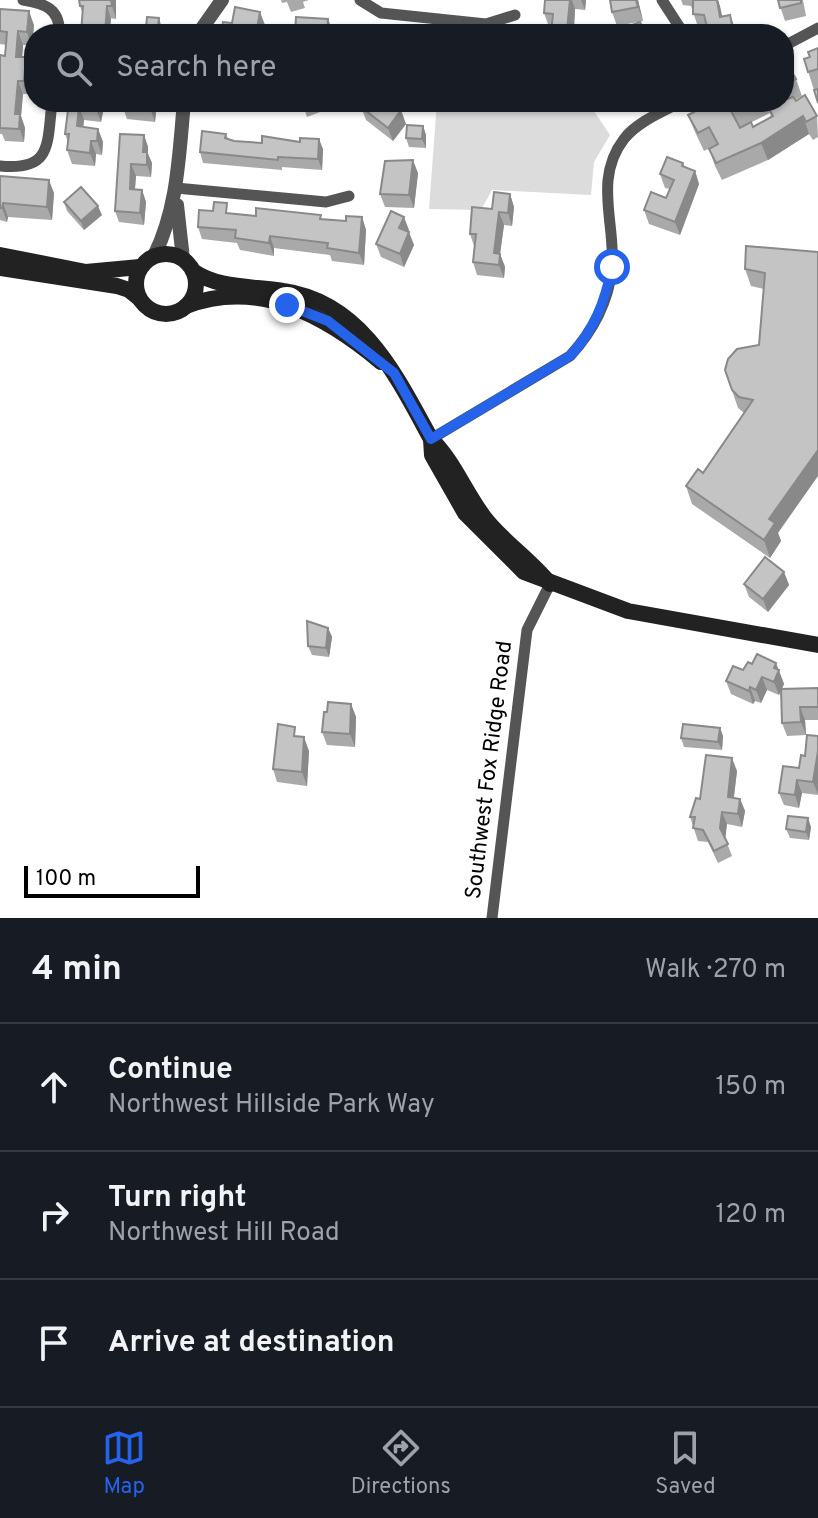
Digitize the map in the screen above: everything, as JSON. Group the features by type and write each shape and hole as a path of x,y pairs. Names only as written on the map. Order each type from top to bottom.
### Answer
{"main road":[{"path":"0,255 86,272 140,267 154,256 174,255 217,283 288,291 320,304 351,322 373,341 431,439 442,450 486,519 531,559 550,584 628,611 818,645"},
{"path":"186,306 195,290 188,265"},
{"path":"140,267 135,283 139,298 144,306 160,314 170,314 215,297 252,299 300,309 328,321 394,373"},
{"path":"0,268 117,286 139,298"}],"street":[{"path":"23,0 50,8 58,17 58,24"},
{"path":"205,24 222,0"},
{"path":"360,0 381,13 486,24 515,15"},
{"path":"662,0 678,24"},
{"path":"794,41 818,28"},
{"path":"0,166 23,168 41,159 47,145 51,112"},
{"path":"154,256 165,235 176,188 183,112"},
{"path":"431,439 570,356 586,339 607,293 612,267 607,177 613,157 625,137 664,112"},
{"path":"176,188 326,202 349,196"},
{"path":"176,188 188,265"},
{"name":"Southwest Fox Ridge Road","path":"492,918 527,630 550,584"}],"shaded area":[{"path":"436,112 595,112 610,135 594,162 591,195 492,190 481,210 429,209"}],"building":[{"path":"79,0 111,0 112,6 107,6 106,24 82,24 83,6 80,6"},
{"path":"545,0 570,0 568,24 552,24 553,14 544,13"},
{"path":"610,0 636,0 638,7 612,12"},
{"path":"693,0 717,0 720,17 730,15 732,24 706,24 704,15 693,14"},
{"path":"778,0 801,0 801,3 780,8"},
{"path":"235,7 260,12 258,23 263,24 223,24 232,23"},
{"path":"0,9 29,11 24,32 18,31 16,57 24,57 24,81 18,81 15,114 20,114 19,129 0,128 0,55 5,56 7,32 0,31"},
{"path":"147,17 159,18 158,24 146,24"},
{"path":"296,17 328,19 328,24 296,24"},
{"path":"818,48 818,69 808,72 804,59 810,57 808,52"},
{"path":"805,95 817,116 806,122 803,116 761,143 716,163 709,149 718,144 709,127 698,133 688,115 694,112 732,112 740,128 751,122 753,127 773,116 771,112 794,112 794,98 796,101"},
{"path":"68,112 78,112 77,126 98,129 97,141 91,141 90,153 67,150 69,134 65,134"},
{"path":"367,112 400,112 388,128"},
{"path":"407,125 423,126 422,139 406,138"},
{"path":"202,131 226,134 225,138 234,141 262,143 262,136 300,142 300,138 319,139 318,159 278,157 278,160 200,152"},
{"path":"120,134 144,135 143,152 147,152 147,165 131,164 130,189 142,190 140,213 115,211"},
{"path":"667,157 695,171 675,222 644,210 651,192 666,198 674,180 660,174"},
{"path":"413,160 409,195 380,194 385,161"},
{"path":"0,176 49,180 47,207 3,203 0,208"},
{"path":"81,187 98,206 81,221 64,202"},
{"path":"494,192 510,194 508,213 499,212 494,253 500,254 499,265 473,262 476,234 470,234 472,207 492,209"},
{"path":"214,202 227,203 226,213 256,216 256,208 321,215 320,219 346,221 346,216 362,217 359,253 327,248 328,243 270,236 269,243 235,238 236,230 198,227 199,210 213,211"},
{"path":"391,211 404,217 399,228 409,232 400,254 376,244"},
{"path":"746,246 818,252 818,450 769,519 775,523 764,540 686,486 698,469 703,473 753,400 739,397 732,390 725,370 728,359 737,349 759,345 765,273 745,269"},
{"path":"765,557 784,572 763,599 744,584"},
{"path":"307,621 328,628 326,648 308,646"},
{"path":"757,654 776,663 774,668 779,670 774,682 762,677 756,690 750,687 749,691 726,681 733,666 743,670 748,662 752,664"},
{"path":"818,688 818,707 800,707 801,722 782,723 781,689"},
{"path":"328,702 351,704 350,734 322,732"},
{"path":"278,724 295,727 294,736 304,737 302,772 273,769"},
{"path":"683,724 720,728 718,742 681,738"},
{"path":"807,735 818,736 813,782 797,780 795,795 779,793 783,766 799,768 801,755 805,756"},
{"path":"706,755 732,758 728,797 740,799 738,814 722,812 720,828 728,844 714,851 703,830 693,828 695,817 690,817 696,798 700,799"},
{"path":"788,816 808,818 806,832 786,829"}],"route":[{"path":"287,305 328,321 394,373 431,439 570,356 586,339 599,315 612,267"}]}
